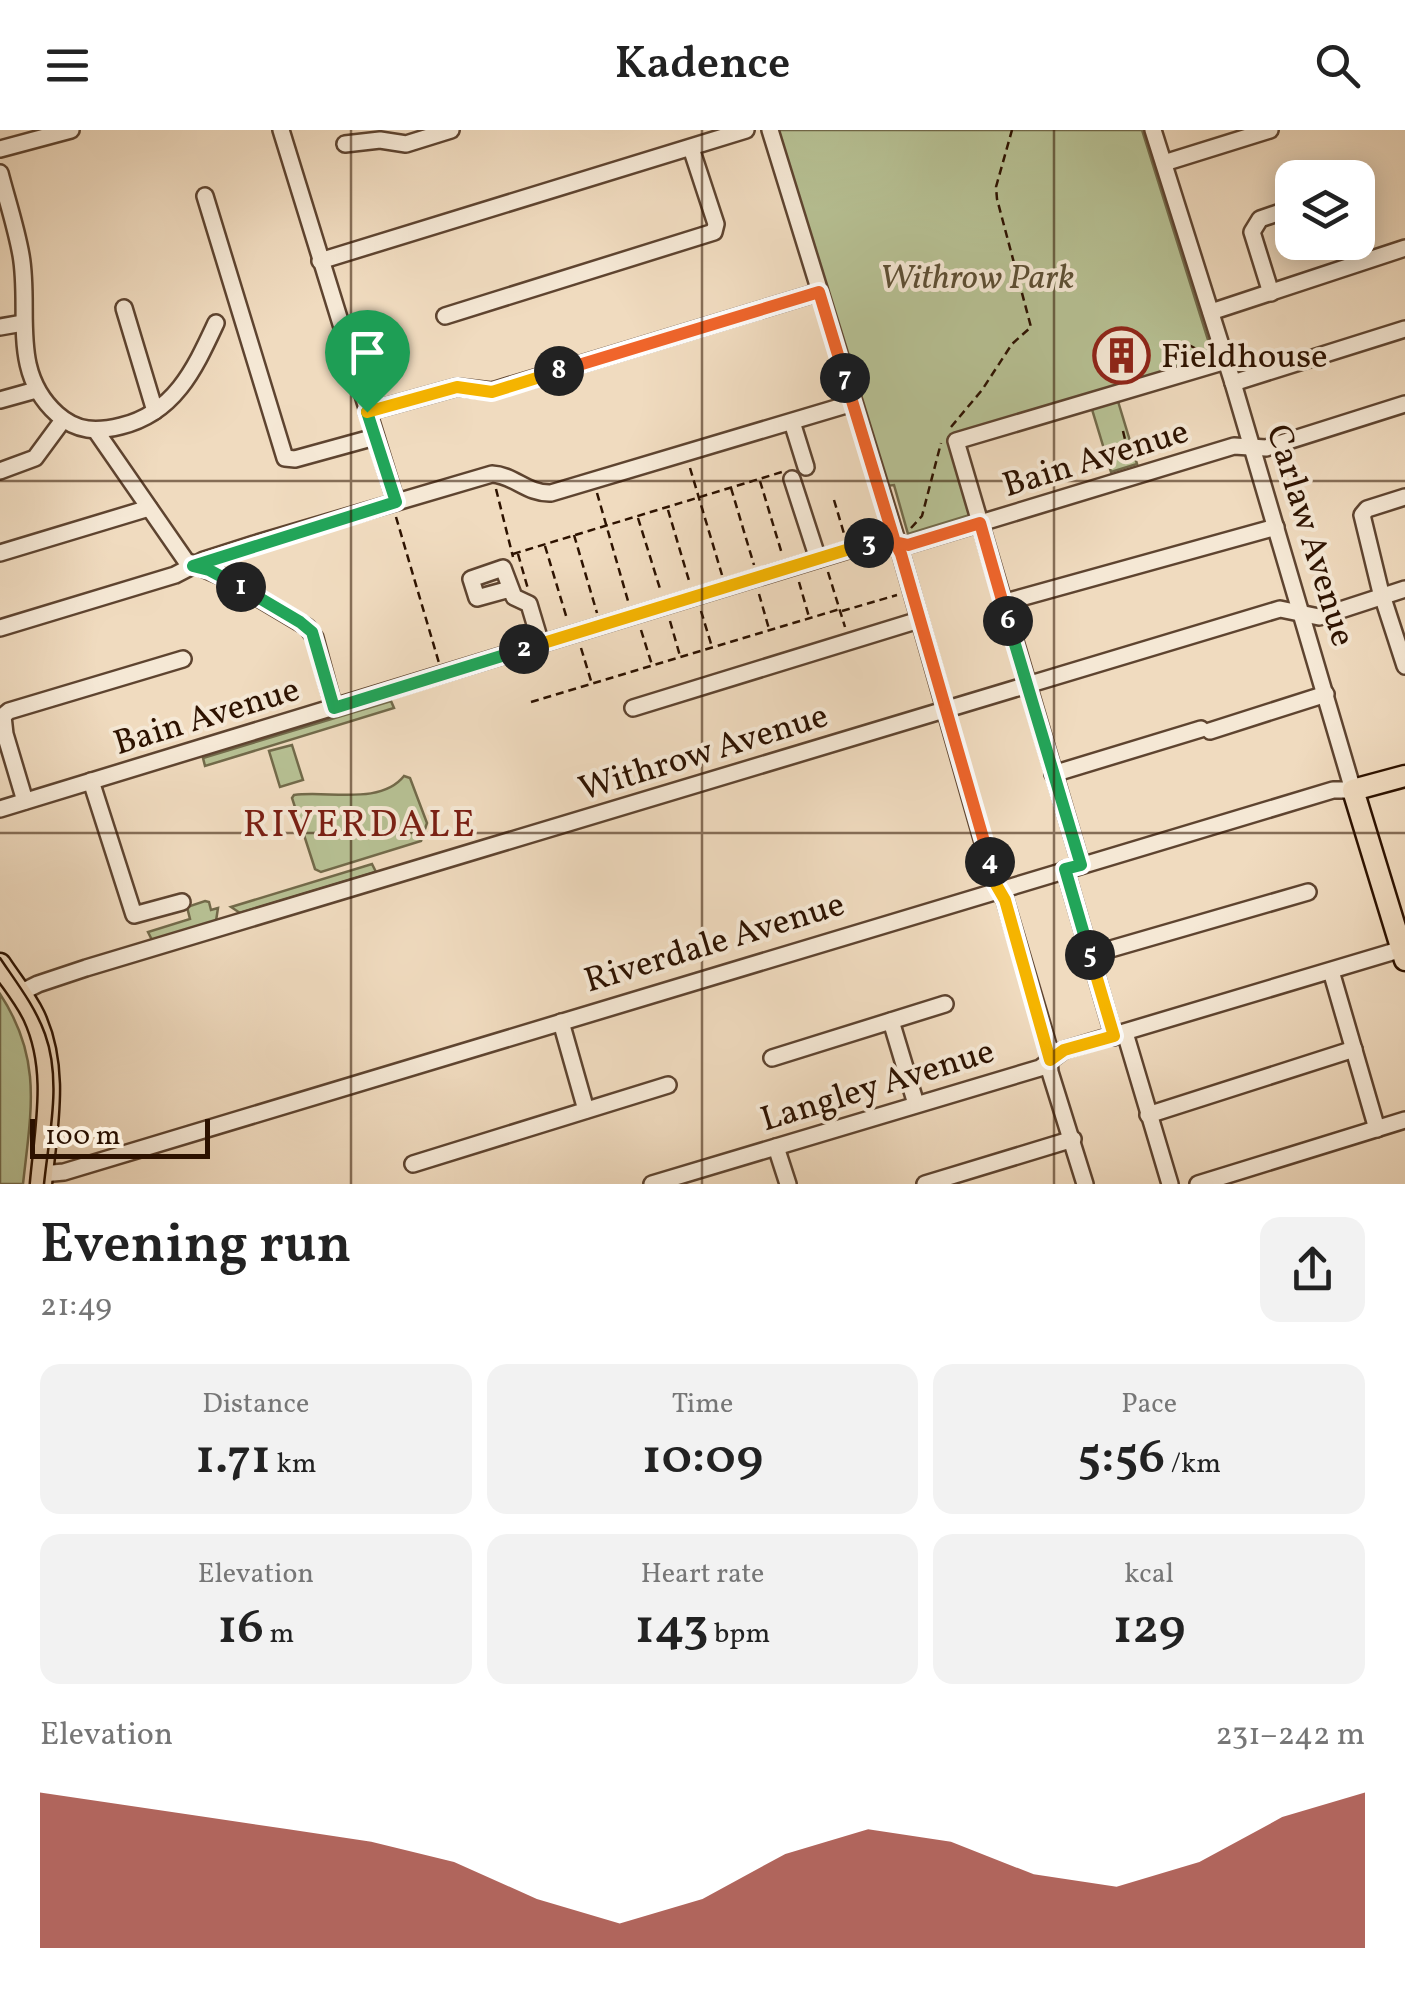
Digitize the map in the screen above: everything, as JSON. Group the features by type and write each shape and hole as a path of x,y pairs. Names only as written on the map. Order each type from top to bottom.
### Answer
{"main road":[{"name":"Riverdale Avenue","path":"1354,790 1405,776"},
{"name":"Carlaw Avenue","path":"1354,790 1403,954"},
{"path":"0,964 33,1014 48,1060 50,1092 42,1179"}],"street":[{"path":"0,149 71,130"},
{"path":"280,130 395,506"},
{"path":"345,144 380,140 406,144 450,130"},
{"path":"320,260 746,130"},
{"path":"770,130 853,403 902,537 921,625 1086,1184"},
{"name":"Carlaw Avenue","path":"1153,130 1354,790"},
{"path":"1164,163 1270,130"},
{"path":"445,316 714,232 716,224 691,148"},
{"path":"0,172 22,256 27,366 36,390 64,420 96,432 127,425 155,411 189,380 216,323"},
{"path":"204,196 284,458 294,460 375,437"},
{"path":"1271,292 1252,232 1260,219 1275,214"},
{"path":"1210,312 1405,248"},
{"path":"367,412 457,387 492,392 819,292"},
{"path":"124,308 155,411"},
{"path":"0,327 23,323"},
{"path":"1233,384 1405,329"},
{"path":"1170,1184 1090,954 1053,774 956,441 1220,359"},
{"path":"0,400 36,390"},
{"path":"0,628 492,474 506,476 541,494 593,482 853,403"},
{"name":"Bain Avenue","path":"0,809 541,644 636,620 822,563 884,539 902,537 908,545 1234,446 1266,448 1405,404"},
{"path":"0,471 35,458 64,420"},
{"path":"792,422 806,467"},
{"path":"96,432 180,555 193,566 224,577 307,627 314,638 334,708"},
{"path":"789,472 822,563"},
{"path":"1405,496 1367,509 1362,515 1382,597 1405,666"},
{"path":"0,553 149,508"},
{"path":"1002,603 1276,527"},
{"path":"510,588 514,596 530,604 541,644"},
{"name":"Withrow Avenue","path":"20,993 104,962 1280,608 1319,617 1405,590"},
{"path":"633,708 849,641 921,625"},
{"path":"740,684 921,625"},
{"path":"25,802 3,716 182,659"},
{"path":"1053,774 1326,694"},
{"path":"92,781 134,915 182,902"},
{"name":"Riverdale Avenue","path":"42,1179 1073,867 1333,790 1354,790"},
{"path":"1090,954 1308,892"},
{"name":"Langley Avenue","path":"652,1184 1040,1068 1064,1050 1330,970 1403,954"},
{"path":"1330,970 1376,1129"},
{"path":"772,1058 945,1004"},
{"path":"891,1021 916,1104"},
{"path":"561,1022 586,1110"},
{"path":"1148,1115 1354,1049"},
{"path":"413,1164 668,1085"},
{"path":"1198,1184 1405,1120"},
{"path":"925,1184 1073,1139"},
{"path":"776,1147 788,1184"}],"path":[{"path":"997,364 1030,327 997,200 996,186 1012,130"},
{"path":"1189,345 1220,359"},
{"path":"1123,432 1136,467"},
{"path":"686,454 724,581"},
{"path":"768,467 770,476"},
{"path":"493,483 512,555 753,479 789,472"},
{"path":"759,479 785,562"},
{"path":"593,482 652,666"},
{"path":"731,488 756,572"},
{"path":"834,500 848,543"},
{"path":"395,506 440,666"},
{"path":"667,508 692,590"},
{"path":"638,516 663,599"},
{"path":"902,537 922,516"},
{"path":"574,535 599,619"},
{"path":"544,544 570,628"},
{"path":"822,563 849,641"},
{"path":"797,576 810,618"},
{"path":"757,588 770,631"},
{"path":"530,702 903,593"},
{"path":"699,605 712,648"},
{"path":"668,614 680,658"},
{"path":"579,642 592,684"}],"green space":[{"name":"Withrow Park","path":"777,130 1142,130 1214,359 952,438 973,514 908,534 894,485 886,486"},
{"path":"1117,398 1137,464 1111,472 1091,406"},
{"path":"391,701 394,708 205,766 203,758"},
{"path":"292,745 303,780 280,787 269,751"},
{"path":"404,776 410,778 427,823 421,841 321,872 315,869 294,795 367,794 394,785"},
{"path":"372,864 376,872 240,913 231,907"},
{"path":"205,901 211,910 218,908 216,921 152,940 148,932 190,919 187,907"},
{"path":"0,994 23,1041 31,1086 23,1184 0,1184"}],"tram line":[{"path":"0,958 36,1014 50,1052 53,1108 44,1184"}],"place":[{"name":"Fieldhouse","path":"1122,355"}],"district":[{"name":"RIVERDALE","path":"360,823"}],"route":[{"path":"367,412 396,502 193,566 224,577 312,632 334,708 878,540 895,542 1050,1060 1064,1050 1114,1036 1065,869 1081,865 980,523 908,545 895,542 819,292 492,392 457,387 367,412"}]}
